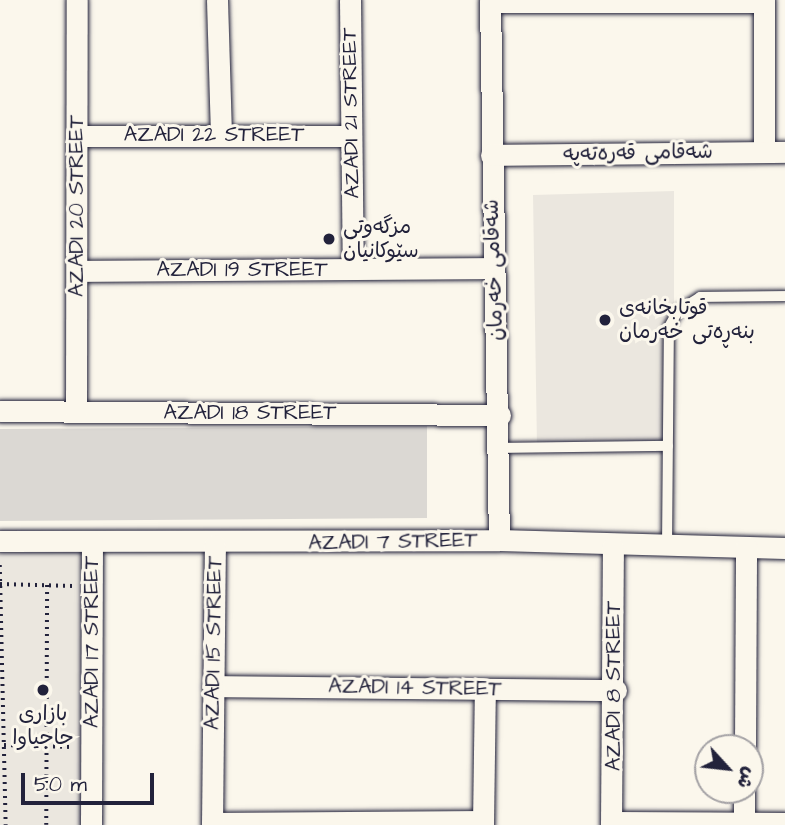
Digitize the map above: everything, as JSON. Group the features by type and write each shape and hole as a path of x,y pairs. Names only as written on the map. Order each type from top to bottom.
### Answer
{"street":[{"name":"AZADI 20 STREET","path":"76,412 77,0"},
{"path":"217,0 220,133"},
{"name":"AZADI 21 STREET","path":"350,0 352,269"},
{"path":"490,1 764,1 774,152"},
{"name":"شەقامی خەرمان","path":"490,1 492,268 500,415 499,540"},
{"name":"AZADI 22 STREET","path":"77,136 220,133 351,136"},
{"name":"شەقامی قەرەتەپە","path":"491,155 774,152"},
{"name":"AZADI 19 STREET","path":"76,271 492,268"},
{"name":"AZADI 18 STREET","path":"0,411 500,415"},
{"name":"AZADI 7 STREET","path":"0,541 215,545 499,540 613,547 785,548"},
{"name":"AZADI 17 STREET","path":"91,825 92,542"},
{"name":"AZADI 15 STREET","path":"212,824 215,545"},
{"name":"AZADI 8 STREET","path":"611,824 616,690 613,547"},
{"path":"744,734 746,547"},
{"name":"AZADI 14 STREET","path":"213,686 616,690"},
{"path":"212,824 483,823 485,689"},
{"path":"744,804 744,824"},
{"path":"611,824 785,823"}],"lane":[{"path":"667,547 669,327 678,311 700,297 785,296"},
{"path":"499,448 668,446"}],"path":[{"path":"0,565 6,825"},
{"path":"0,584 92,586"},
{"path":"46,825 47,585"},
{"path":"4,745 91,747"}],"shaded area":[{"name":"قوتابخانەی بنەڕەتی خەرمان","path":"674,191 674,445 537,447 533,195"},
{"path":"427,426 427,518 0,521 0,429"},
{"name":"بازاری حاجیاوا","path":"85,551 86,825 0,825 0,554"}],"place":[{"name":"مزگەوتی سێوکانیان","path":"329,239"},
{"name":"قوتابخانەی بنەڕەتی خەرمان","path":"605,320"},
{"name":"بازاری حاجیاوا","path":"43,690"}]}
